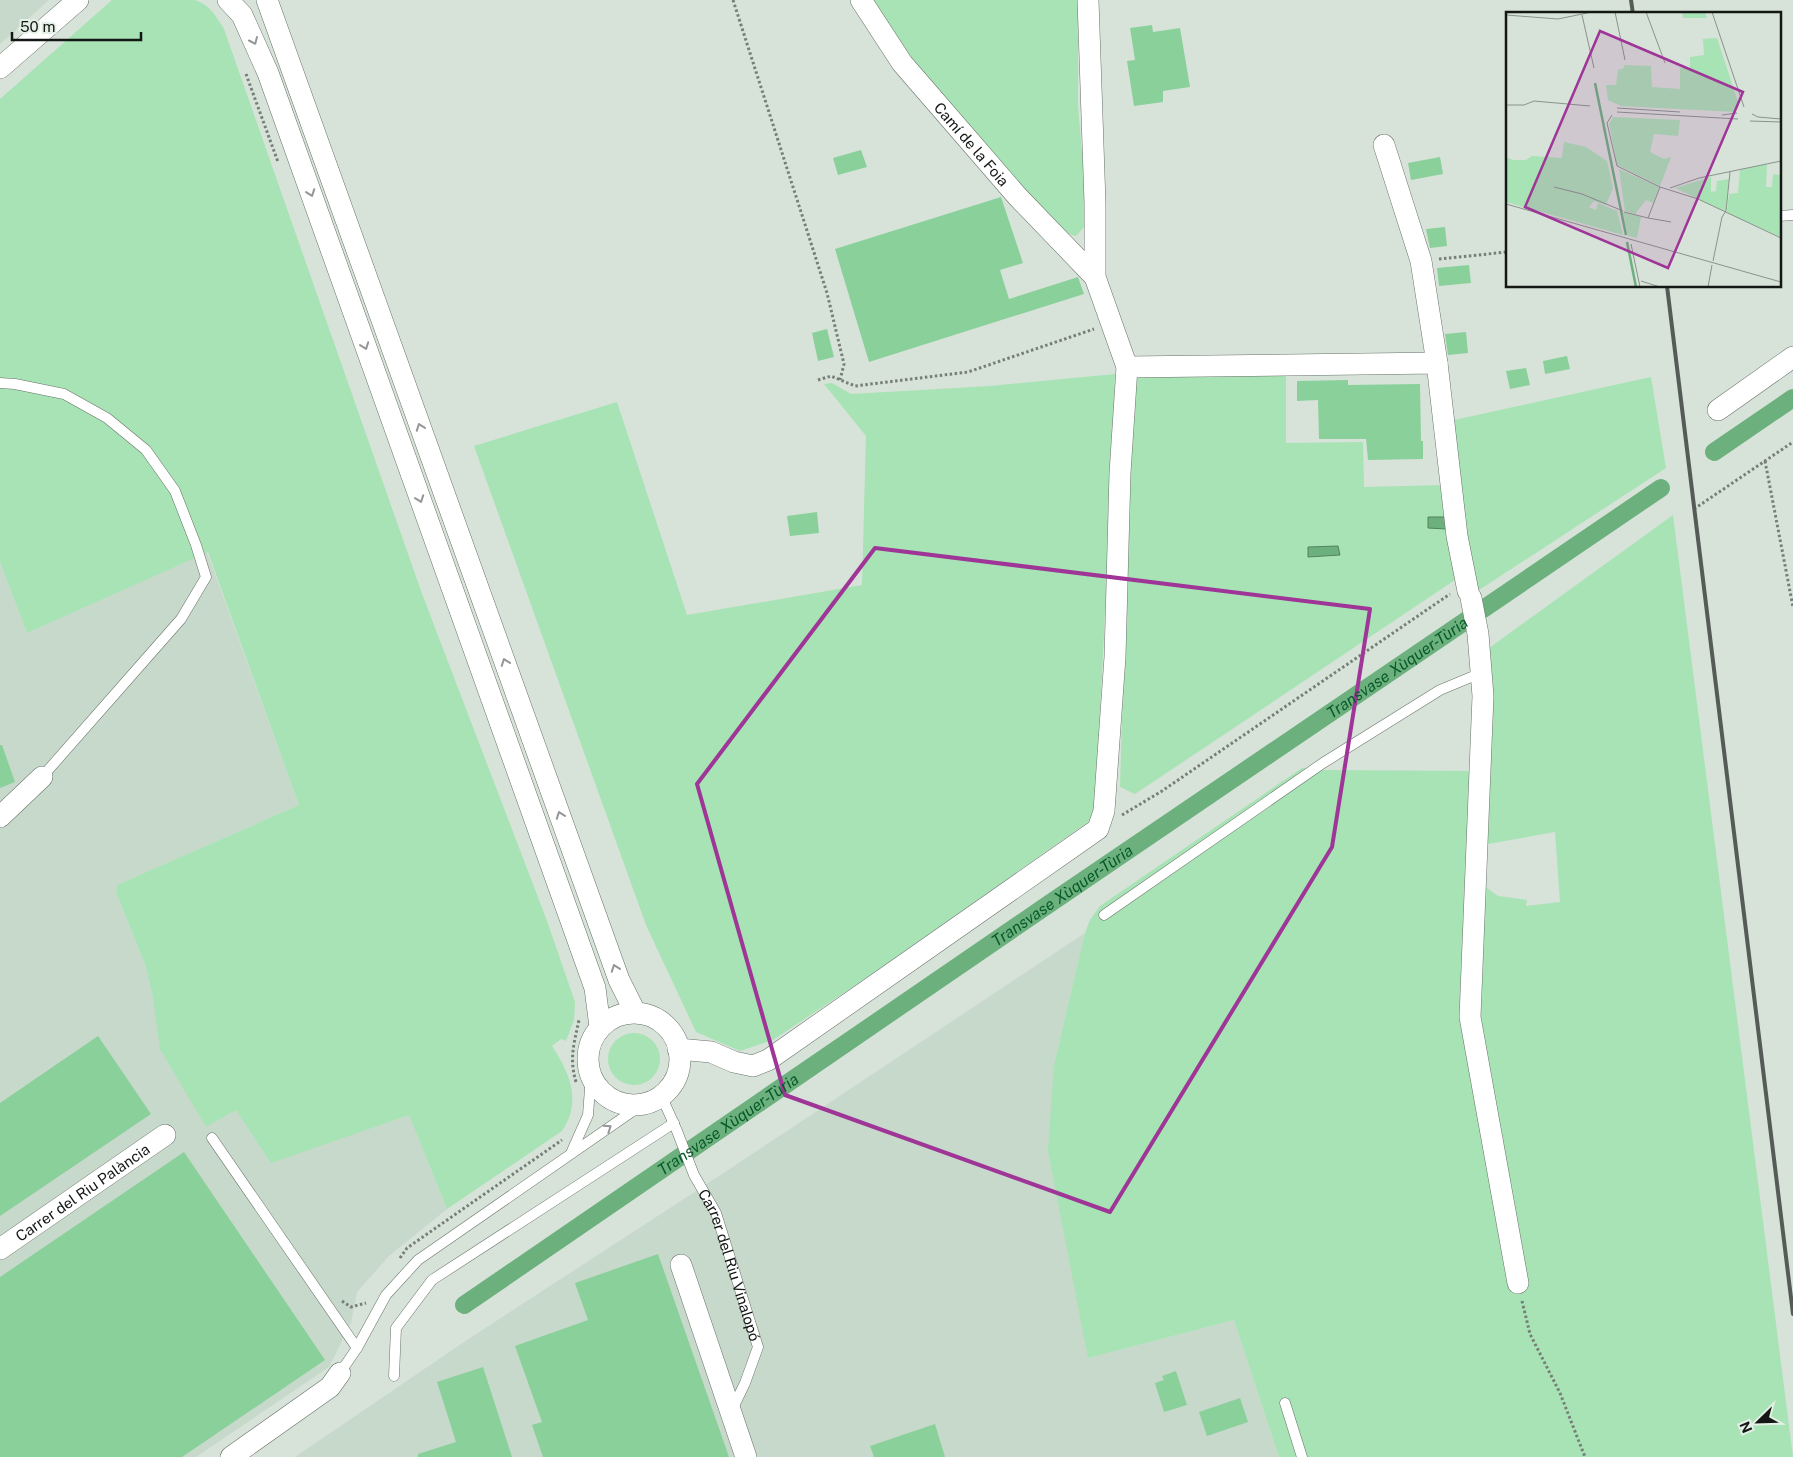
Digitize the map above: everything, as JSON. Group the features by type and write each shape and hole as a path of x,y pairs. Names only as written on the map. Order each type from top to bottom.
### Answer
{"street":[{"path":"0,68 78,0"},
{"path":"228,0 242,15 268,73 595,988 600,1027"},
{"path":"267,0 619,980 635,1012"},
{"name":"Camí de la Foia","path":"861,0 902,63 1017,196 1096,277"},
{"path":"678,1048 711,1052 734,1062 753,1066 768,1060 1098,829 1104,811 1115,657 1120,473 1127,367 1096,277 1088,0"},
{"path":"1384,146 1421,261 1437,363 1464,594 1478,634 1483,696 1470,1017 1518,1283"},
{"path":"1718,410 1793,357"},
{"path":"1127,367 1437,363"},
{"path":"0,817 42,777"},
{"path":"635,1012 650,1015 663,1023 673,1034 680,1062 677,1075 670,1086 652,1100 630,1104 612,1099 597,1087 584,1082 588,1063 588,1050 592,1038 600,1027 616,1016 635,1012"},
{"name":"Carrer del Riu Palància","path":"0,1249 165,1135"},
{"path":"681,1265 746,1457"},
{"path":"231,1457 330,1387 340,1373"}],"lane":[{"path":"1780,216 1793,214"},
{"path":"0,383 15,384 64,394 108,418 146,450 175,491 206,577 181,619 42,777"},
{"path":"1104,915 1323,763 1440,690 1482,673"},
{"path":"572,1152 588,1115 584,1082"},
{"path":"340,1373 357,1348 386,1295 418,1260 572,1152 652,1100"},
{"name":"Carrer del Riu Vinalopó","path":"652,1100 675,1127 694,1175 716,1213 758,1347 745,1383 731,1412"},
{"path":"394,1376 396,1328 432,1280 675,1127"},
{"path":"212,1138 357,1348"},
{"path":"1285,1403 1302,1457"}],"path":[{"path":"733,0 827,292 844,364 840,380"},
{"path":"244,68 281,171"},
{"path":"1421,261 1506,252"},
{"path":"818,380 831,376 855,386 968,372 1111,323"},
{"path":"1694,509 1793,442"},
{"path":"1765,461 1793,608"},
{"path":"1098,829 1162,791 1464,594"},
{"path":"580,1014 572,1052 572,1068 584,1082"},
{"path":"395,1264 407,1248 565,1137"},
{"path":"1518,1283 1530,1334 1560,1393 1585,1457"},
{"path":"323,1298 334,1290 339,1300 351,1307 365,1304 371,1296"}],"highlighted area":[{"path":"875,548 1370,609 1332,847 1110,1212 785,1095 697,784"}],"shaded area":[{"path":"0,0 49,0 0,44"},
{"path":"112,0 195,0 209,8 224,29 421,591 547,921 575,1002 574,1020 566,1041 561,1039 552,1046 564,1067 571,1088 571,1109 562,1131 447,1209 409,1115 271,1163 236,1110 206,1127 160,1049 153,997 145,964 116,892 117,885 299,805 208,552 27,633 0,562 0,99"},
{"path":"871,0 1078,0 1078,106 1087,210 1085,226 1076,236 1063,232 1024,192 904,51"},
{"path":"1286,372 1286,443 1363,442 1364,487 1444,485 1455,580 1135,794 1120,787 1132,375"},
{"path":"1115,374 1095,817 875,972 773,1040 740,1051 696,1032 646,925 474,446 617,402 687,615 862,585 866,436 824,384 832,383 851,394 990,386"},
{"path":"1651,377 1666,468 1476,592 1450,421"},
{"path":"1673,515 1793,1457 1279,1457 1234,1320 1088,1358 1048,1151 1054,1065 1085,933 1090,920 1100,906 1302,768 1320,770 1476,771 1484,886 1498,896 1527,900 1526,906 1560,902 1555,832 1488,844 1489,704 1485,651"},
{"path":"1428,517 1446,517 1446,529 1428,528"},
{"path":"1338,546 1340,555 1308,557 1308,547"},
{"path":"207,552 299,805 117,885 116,892 145,964 153,997 207,1126 236,1110 271,1162 409,1115 447,1209 389,1256 357,1292 351,1323 329,1367 196,1457 0,1457 0,562 27,633"},
{"path":"1085,933 1054,1065 1088,1358 1234,1320 1279,1457 295,1457 464,1342 713,1180"},
{"path":"629,1033 639,1033 653,1040 660,1054 660,1064 653,1078 639,1085 629,1085 619,1081 612,1074 608,1064 608,1054 612,1044 619,1037"}],"building":[{"path":"1152,25 1153,32 1180,28 1190,87 1163,91 1163,102 1134,106 1127,61 1135,60 1130,28"},
{"path":"861,150 867,167 838,175 833,158"},
{"path":"1440,157 1443,174 1411,180 1408,163"},
{"path":"1001,197 1023,263 1000,270 1009,299 1078,277 1084,294 869,362 835,249"},
{"path":"1445,227 1447,246 1430,248 1426,229"},
{"path":"1469,265 1471,283 1439,286 1437,268"},
{"path":"827,329 834,357 818,361 812,333"},
{"path":"1466,332 1468,353 1448,355 1445,334"},
{"path":"1567,356 1570,369 1545,374 1543,361"},
{"path":"1526,368 1530,385 1510,389 1506,371"},
{"path":"1348,380 1348,385 1420,384 1423,459 1368,460 1366,439 1319,439 1318,400 1297,401 1297,381"},
{"path":"817,512 819,533 790,536 787,516"},
{"path":"0,745 2,745 15,782 0,788"},
{"path":"98,1036 151,1114 0,1216 0,1103"},
{"path":"184,1152 325,1360 182,1457 0,1457 0,1277"},
{"path":"658,1254 729,1457 543,1457 532,1425 542,1422 515,1346 588,1320 575,1283"},
{"path":"483,1367 512,1457 418,1457 418,1454 456,1442 437,1382"},
{"path":"1176,1371 1187,1405 1164,1412 1155,1383 1164,1380 1162,1376"},
{"path":"1240,1398 1248,1422 1207,1436 1199,1412"},
{"path":"935,1424 945,1457 874,1457 870,1446"}],"waterway":[{"name":"Transvase Xùquer-Tùria","path":"1714,452 1793,398"},
{"name":"Transvase Xùquer-Tùria","path":"464,1305 1661,488"}],"railway":[{"path":"1631,0 1633,12"},
{"path":"1667,288 1793,1314"}]}
